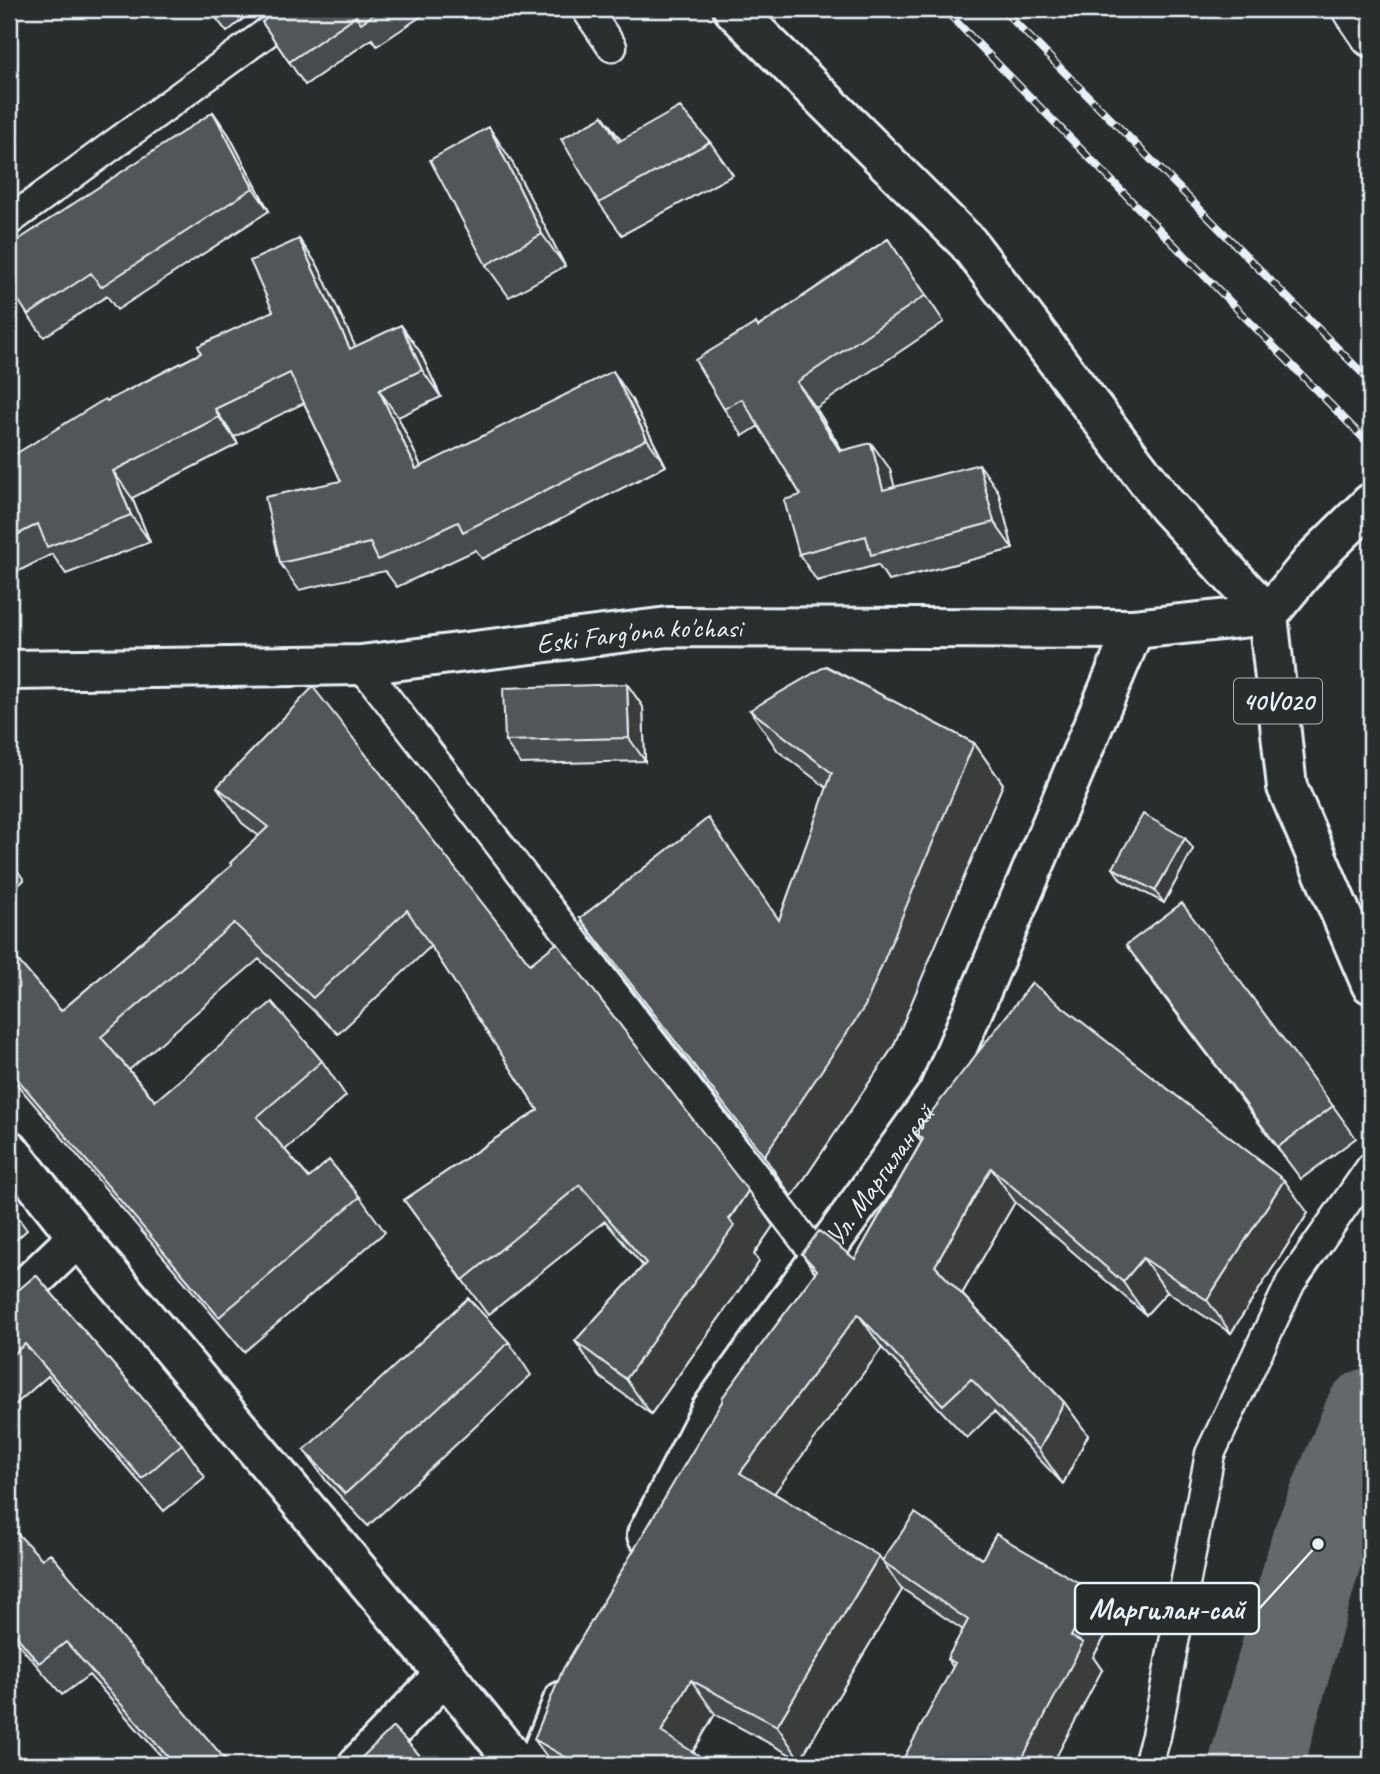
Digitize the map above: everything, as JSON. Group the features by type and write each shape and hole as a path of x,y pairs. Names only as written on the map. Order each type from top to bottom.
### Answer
{"street":[{"path":"733,9 968,243 1167,506 1268,615 1314,559 1371,503"},
{"path":"1352,9 1371,37"},
{"name":"Eski Farg'ona ko'chasi","path":"9,670 361,665 668,627 1133,629 1268,615"},
{"name":"40V020","path":"1268,615 1287,787 1371,984"},
{"name":"Ул. Маргилансай","path":"630,1567 711,1410 938,1093 1133,629"},
{"path":"9,1150 78,1237 445,1674 518,1765"},
{"path":"9,1303 78,1237"},
{"path":"537,1765 580,1664"},
{"path":"358,1765 445,1674"}],"lane":[{"path":"11,214 299,9"},
{"path":"586,9 612,47"},
{"path":"361,665 819,1259"},
{"path":"1148,1765 1156,1736 1210,1454 1292,1282 1371,1167"}],"building":[{"path":"280,9 382,9 361,23 356,16 289,62 262,22"},
{"path":"680,107 710,142 599,203 561,139 603,116 618,142"},
{"path":"213,112 253,188 101,287 91,273 28,315 9,286 9,246"},
{"path":"489,127 542,234 486,265 430,160"},
{"path":"299,239 350,349 401,325 422,370 379,390 416,469 613,371 647,439 463,532 458,522 378,560 370,543 280,563 265,497 341,481 290,373 215,409 219,417 113,471 131,515 47,547 38,524 9,539 9,458 105,399 107,401 201,353 198,346 273,311 250,261"},
{"path":"888,239 926,295 797,382 840,451 871,443 883,490 979,464 994,522 871,555 866,536 799,554 784,500 801,495 742,399 724,409 695,360 756,323 758,327"},
{"path":"826,666 974,743 865,1006 764,1156 580,918 708,818 779,920 832,773 750,710"},
{"path":"627,684 629,738 505,741 503,688"},
{"path":"313,687 530,964 557,943 748,1191 729,1219 734,1226 626,1379 575,1341 646,1263 580,1185 463,1280 404,1200 538,1110 407,910 313,998 234,923 101,1037 155,1101 272,1002 322,1061 257,1117 309,1178 329,1160 360,1197 219,1317 9,1069 9,952 61,1011 232,865 230,863 268,827 217,787"},
{"path":"1143,814 1185,838 1155,891 1113,868"},
{"path":"1182,903 1333,1106 1278,1147 1126,945"},
{"path":"1032,983 1284,1180 1207,1300 1143,1258 1123,1282 991,1168 935,1266 1064,1402 1039,1450 971,1379 943,1405 858,1314 740,1473 879,1556 777,1726 691,1680 661,1732 711,1765 579,1765 534,1739 563,1669 722,1398 817,1270 802,1254 819,1231 855,1259 923,1139 915,1133"},
{"path":"36,1275 182,1444 142,1479 25,1344 9,1358 9,1298"},
{"path":"468,1298 509,1342 345,1494 304,1450"},
{"path":"915,1513 982,1559 996,1534 1096,1593 1071,1636 1083,1643 1019,1765 900,1765 955,1663 947,1659 968,1620 882,1561"},
{"path":"9,1525 42,1559 50,1553 230,1765 175,1765 66,1642 39,1663 9,1627"},
{"path":"393,1727 429,1765 354,1765"}],"waterway":[{"path":"1256,1765 1318,1544 1371,1415"}],"railway":[{"path":"944,9 1371,446"},
{"path":"1002,9 1371,382"}],"place":[{"name":"Маргилан-сай","path":"1318,1544"}]}
